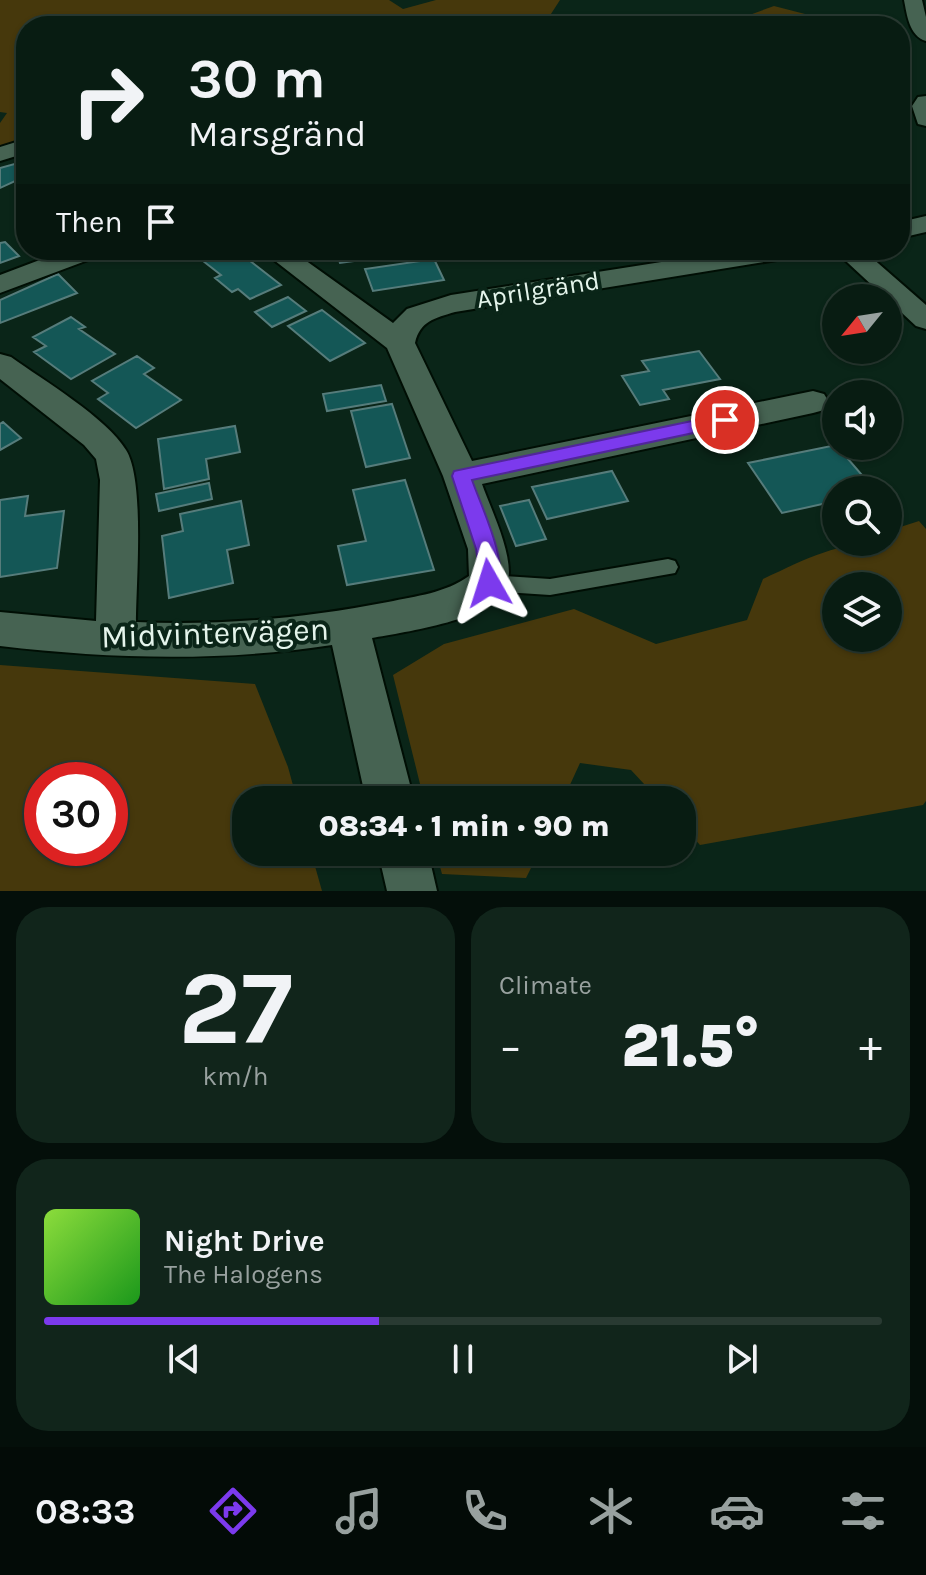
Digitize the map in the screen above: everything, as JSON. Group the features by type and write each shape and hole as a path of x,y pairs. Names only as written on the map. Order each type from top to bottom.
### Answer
{"street":[{"path":"913,0 919,26 926,35"},
{"path":"926,102 923,106 926,119"},
{"path":"0,285 64,260"},
{"path":"288,260 400,343 461,476 487,549 489,583 459,602 349,628"},
{"name":"Aprilgränd","path":"400,343 402,328 417,314 451,304 726,260"},
{"path":"858,260 926,320"},
{"path":"0,364 96,437 112,455 118,480 116,639"},
{"path":"461,476 813,402"},
{"name":"Midvintervägen","path":"0,629 116,639 243,638 349,628 387,786"},
{"path":"406,866 412,891"}],"lane":[{"path":"489,583 550,587 668,567"}],"shaded area":[{"path":"0,0 389,0 403,9 436,0 560,0 550,16 16,16 16,141 0,146 0,123 7,113 0,112"},
{"path":"774,6 809,16 746,16"},
{"path":"919,521 926,529 926,801 923,805 700,845 696,841 696,786 646,786 631,770 580,763 569,786 421,786 393,675 444,644 574,609 656,644 747,620 763,579 822,554 822,556 902,556 902,526"},
{"path":"0,665 255,684 293,786 232,786 232,866 315,866 322,891 0,891"},
{"path":"440,866 532,866 526,878 442,874"}],"building":[{"path":"16,164 16,181 0,188 0,168"},
{"path":"5,242 16,253 16,257 0,263 0,243"},
{"path":"202,260 249,260 281,285 250,299 238,289 232,292 215,278 221,275"},
{"path":"434,260 444,280 373,291 365,269"},
{"path":"58,274 77,293 0,323 0,300"},
{"path":"288,297 306,311 272,327 255,312"},
{"path":"322,310 365,343 330,361 288,326"},
{"path":"71,317 85,327 79,329 115,354 71,379 34,352 46,346 33,337"},
{"path":"699,351 720,379 663,390 669,399 640,405 622,376 649,371 642,361"},
{"path":"137,356 154,368 144,374 181,400 136,428 98,399 108,393 92,381"},
{"path":"381,385 386,401 327,411 323,394"},
{"path":"392,404 410,458 366,467 351,411"},
{"path":"3,422 21,438 0,450 0,424"},
{"path":"235,426 240,452 206,459 209,479 164,489 158,439"},
{"path":"822,448 822,460 849,460 863,476 822,476 822,504 782,513 748,463"},
{"path":"612,471 628,501 547,519 532,487"},
{"path":"405,480 434,570 347,585 338,546 366,541 353,490"},
{"path":"209,483 212,499 159,511 156,494"},
{"path":"28,496 25,516 64,511 57,568 0,577 0,500"},
{"path":"529,500 546,539 516,546 500,506"},
{"path":"241,501 249,545 227,550 233,583 169,598 162,536 183,531 180,514"}],"route":[{"path":"489,583 487,549 461,476 725,420"}]}
